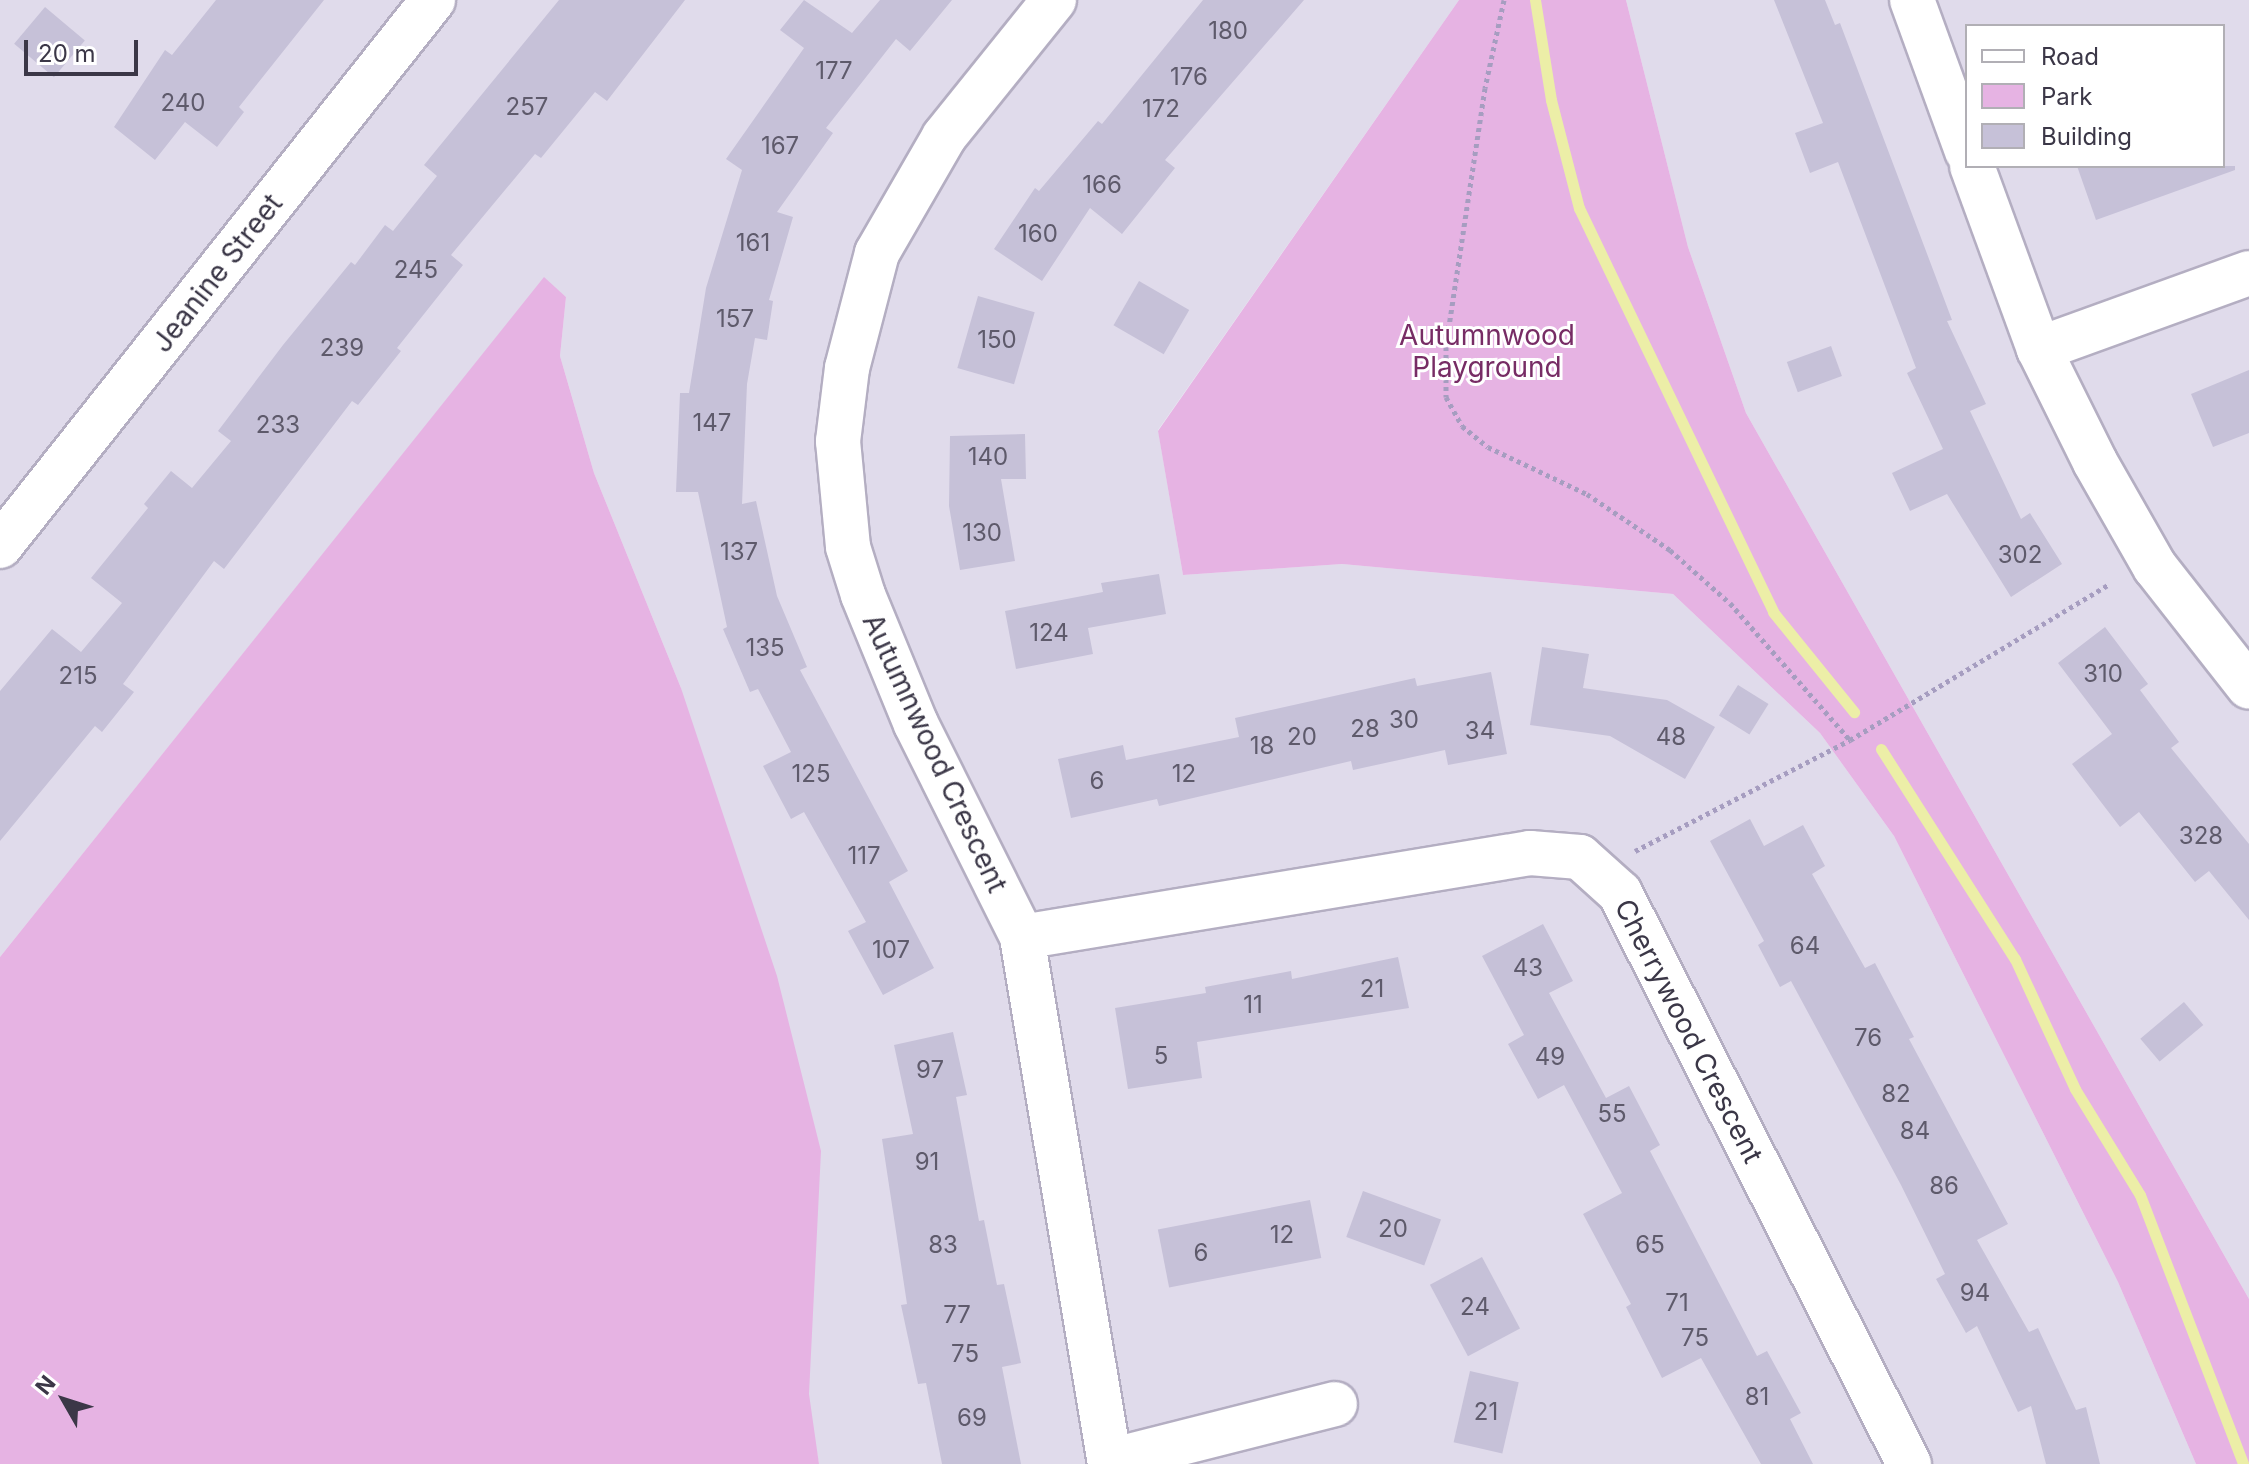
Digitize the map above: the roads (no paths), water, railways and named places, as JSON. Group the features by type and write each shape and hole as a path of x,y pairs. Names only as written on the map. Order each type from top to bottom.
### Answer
{"street":[{"name":"Jeanine Street","path":"5,530 433,0"},
{"name":"Autumnwood Crescent","path":"1054,0 944,137 877,253 847,368 838,441 848,547 863,595 916,724 1022,937 1110,1462"},
{"path":"1912,0 1965,146"},
{"path":"1973,168 2039,349 2147,554 2249,687"},
{"path":"2039,349 2249,273"},
{"name":"Cherrywood Crescent","path":"1022,937 1530,853 1580,857 1620,893 1909,1464"},
{"path":"1110,1462 1335,1404"}],"waterway":[{"path":"1535,0 1551,100 1579,208 1773,612 1854,712"},
{"path":"1881,749 2015,959 2075,1089 2140,1195 2243,1464"}],"park label":[{"name":"Autumnwood Playground","path":"1487,351"}]}
